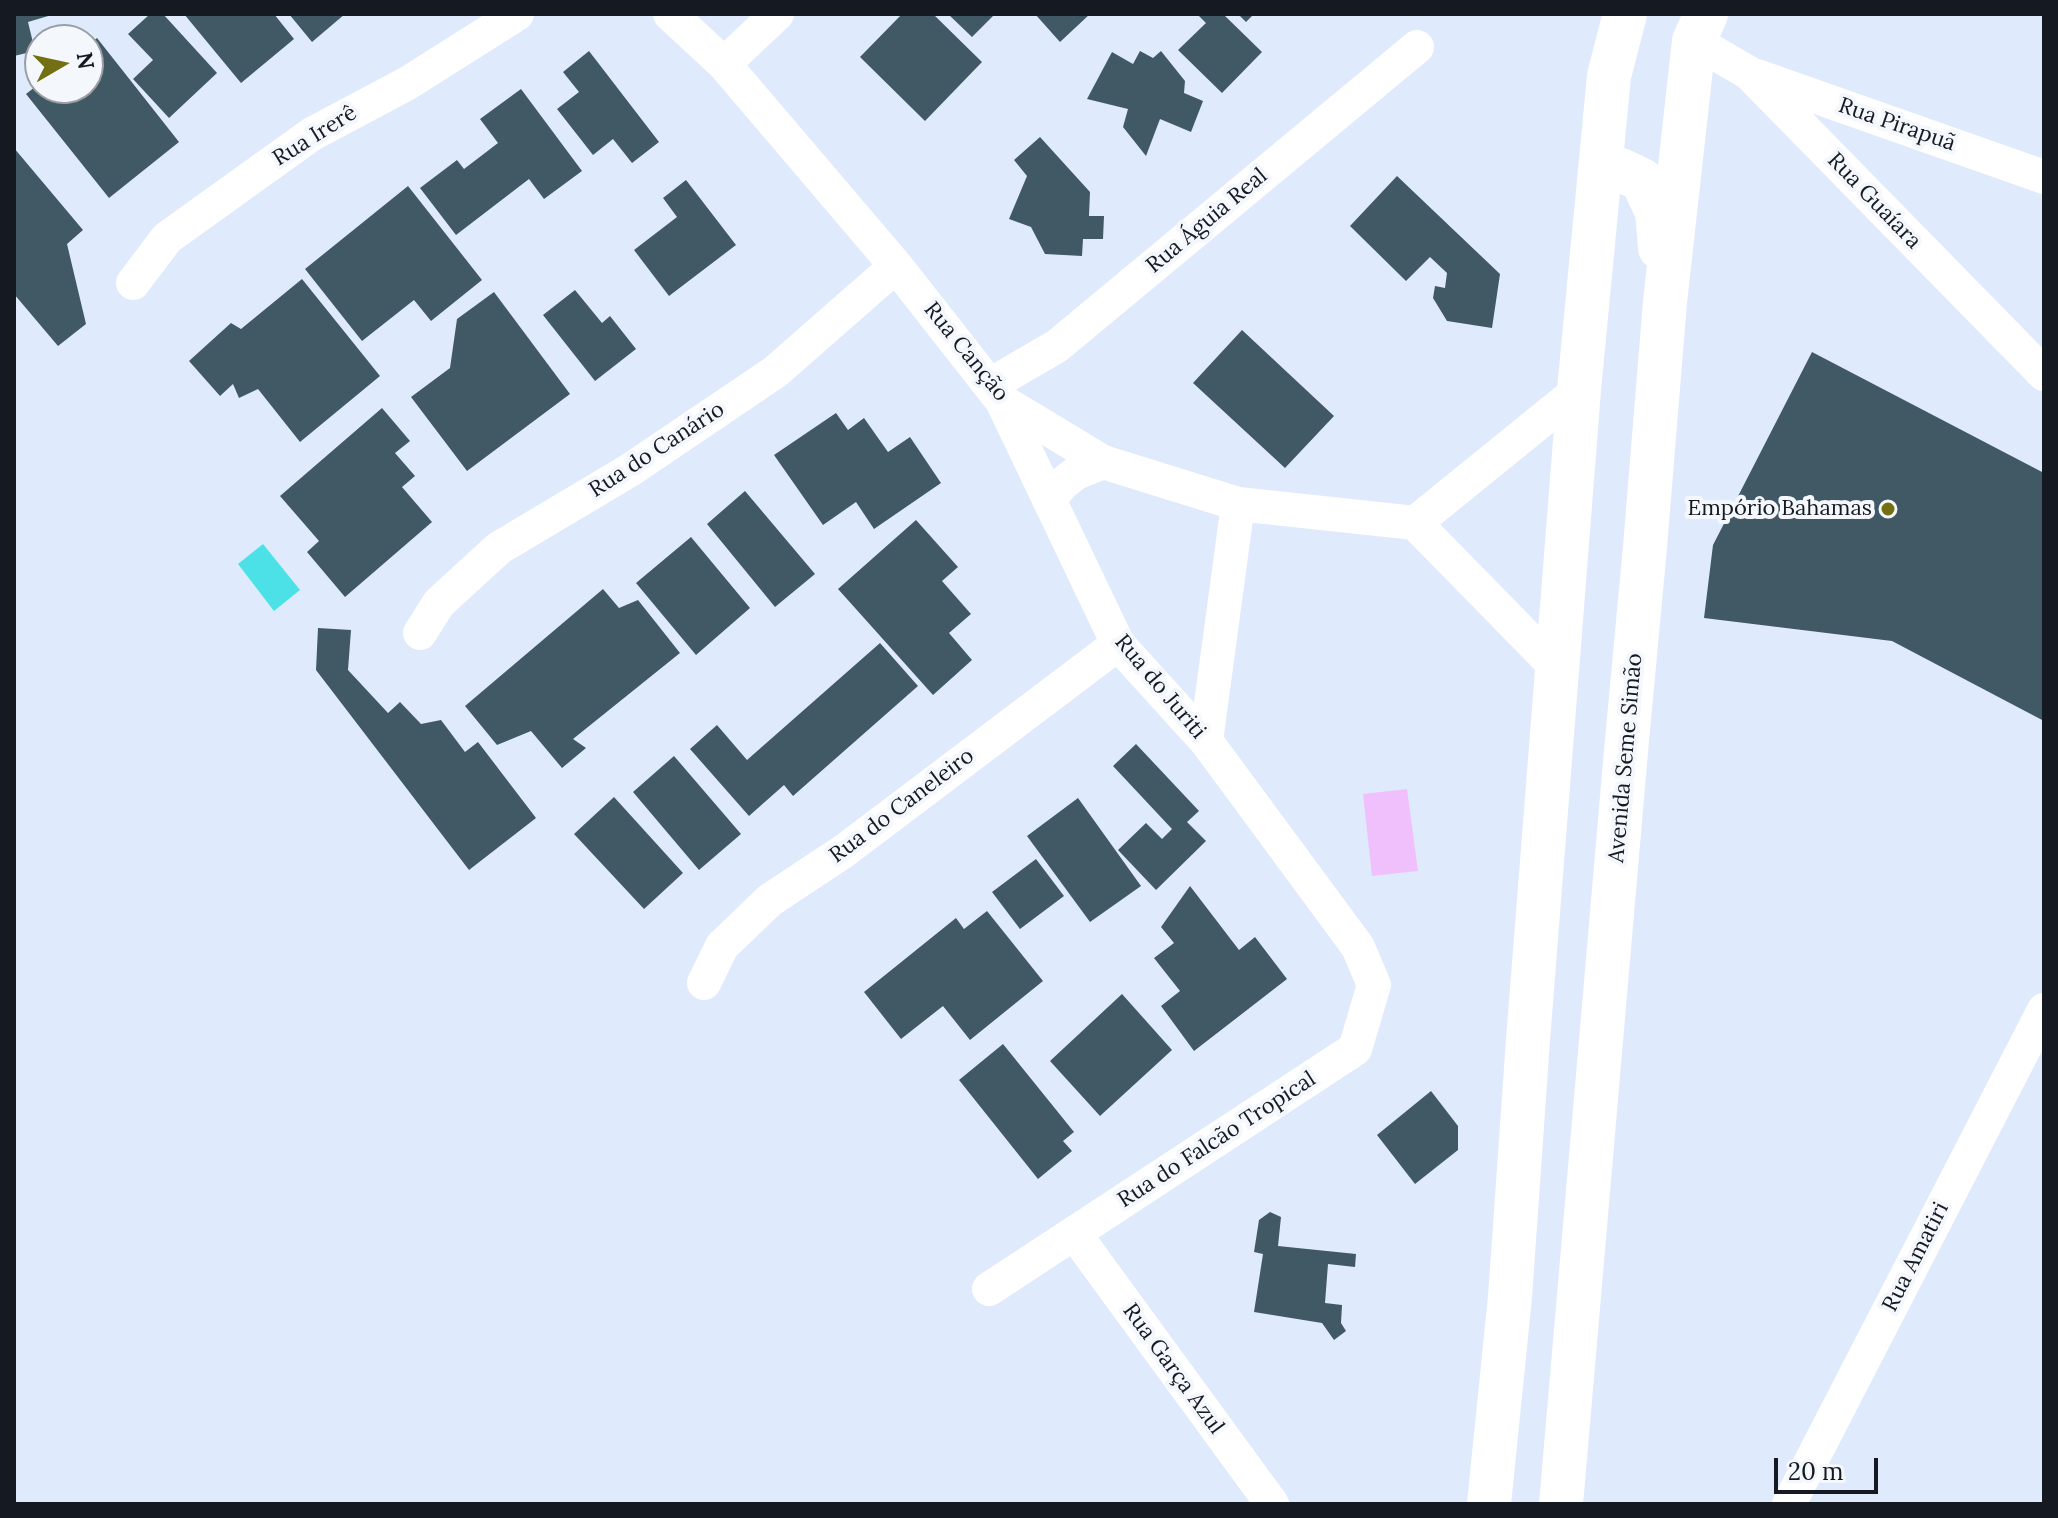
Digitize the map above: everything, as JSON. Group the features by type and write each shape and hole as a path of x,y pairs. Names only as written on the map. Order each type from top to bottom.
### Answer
{"main road":[{"path":"1489,1504 1510,1297 1579,390 1609,76 1625,14"},
{"name":"Avenida Seme Simão","path":"1561,1504 1665,302 1700,27"},
{"path":"1601,165 1642,180 1657,212 1665,302"},
{"path":"1528,1040 1536,1119 1546,1141 1591,1154"}],"street":[{"name":"Rua Irerê","path":"133,283 167,238 312,134 408,83 517,14"},
{"name":"Rua Canção","path":"670,14 724,64 896,266 996,393 1103,462 1238,504 1415,523"},
{"path":"724,64 777,14"},
{"name":"Rua Guaíara","path":"1700,27 1749,73 2044,374"},
{"name":"Rua Águia Real","path":"996,393 1057,346 1417,47"},
{"name":"Rua Pirapuã","path":"1749,73 2044,177"},
{"name":"Rua do Canário","path":"420,633 439,603 499,548 630,470 775,372 896,266"},
{"path":"1558,669 1415,523 1579,390"},
{"name":"Rua do Juriti","path":"996,393 1118,644 1206,741 1358,947"},
{"path":"1049,500 1076,473 1103,462"},
{"path":"1206,741 1238,504"},
{"name":"Rua do Caneleiro","path":"704,983 722,946 770,900 844,851 1118,644"},
{"name":"Rua do Falcão Tropical","path":"989,1289 1355,1049 1374,985 1358,947"},
{"name":"Rua Amatiri","path":"1789,1504 2044,1010"},
{"name":"Rua Garça Azul","path":"1074,1233 1272,1504"}],"shaded area":[{"path":"1407,789 1418,871 1372,876 1363,794"}],"water":[{"path":"263,544 300,590 274,611 238,564"}],"building":[{"path":"14,14 55,14 24,24 24,54 14,56"},
{"path":"150,14 163,14 217,73 169,118 133,79 153,60 128,34"},
{"path":"184,14 274,14 294,39 241,83"},
{"path":"289,14 345,14 312,42"},
{"path":"902,14 933,14 982,62 925,121 860,57"},
{"path":"948,14 995,14 972,37"},
{"path":"1035,14 1090,14 1060,42"},
{"path":"1197,14 1223,14 1262,52 1222,93 1178,50 1206,23"},
{"path":"1238,14 1254,14 1246,22"},
{"path":"104,47 179,142 109,198 34,104 104,104"},
{"path":"589,51 659,142 632,163 613,139 593,155 557,109 579,92 563,72"},
{"path":"1140,51 1153,58 1161,51 1185,81 1184,93 1203,101 1191,132 1160,119 1146,156 1123,127 1128,109 1087,99 1112,52 1133,64"},
{"path":"521,89 582,171 544,199 529,179 456,235 420,188 457,160 464,169 498,143 480,119"},
{"path":"1040,137 1090,192 1089,216 1104,216 1103,239 1083,239 1082,256 1045,254 1031,227 1009,219 1027,176 1014,160"},
{"path":"14,148 83,230 67,244 86,324 58,346 14,294"},
{"path":"1397,176 1500,274 1492,328 1447,321 1433,298 1435,286 1445,288 1447,273 1430,257 1406,281 1350,226"},
{"path":"686,180 736,245 669,296 634,250 677,217 663,198"},
{"path":"408,186 482,280 431,321 414,300 362,341 305,269"},
{"path":"302,279 380,376 300,442 258,389 239,398 233,384 220,396 189,361 231,323 241,329"},
{"path":"575,290 602,323 610,316 636,349 595,381 543,315"},
{"path":"494,292 570,394 467,471 411,397 450,368 457,319"},
{"path":"1242,330 1334,416 1285,468 1193,383"},
{"name":"Empório Bahamas","path":"1812,352 2044,473 2044,721 1892,641 1704,618 1713,545"},
{"path":"382,408 410,441 395,453 415,476 402,487 432,522 345,597 307,552 319,541 280,496"},
{"path":"836,413 848,430 864,418 888,452 910,437 941,483 874,529 856,502 823,525 774,455"},
{"path":"745,491 815,574 775,607 707,524"},
{"path":"916,520 958,567 942,581 971,614 949,633 972,660 933,695 838,589"},
{"path":"691,537 750,608 696,655 636,583"},
{"path":"603,589 619,608 638,600 680,653 573,739 586,748 562,768 531,731 497,745 465,706"},
{"path":"318,628 351,630 348,670 388,713 400,702 421,724 441,720 465,752 478,742 536,818 469,870 316,670"},
{"path":"880,643 918,686 793,796 784,785 749,816 690,749 717,725 747,760"},
{"path":"1136,744 1199,811 1187,822 1206,841 1156,890 1118,850 1146,823 1162,839 1172,829 1113,766"},
{"path":"674,756 741,834 699,870 633,792"},
{"path":"614,797 683,873 644,909 574,834"},
{"path":"1078,798 1141,886 1090,922 1027,836"},
{"path":"1036,859 1064,896 1020,929 992,892"},
{"path":"1190,886 1239,950 1255,937 1287,979 1194,1051 1161,1006 1180,991 1154,958 1174,943 1161,927"},
{"path":"987,911 1043,981 970,1040 943,1006 901,1039 864,992 956,918 964,929"},
{"path":"1122,994 1172,1050 1100,1116 1050,1061"},
{"path":"1003,1044 1074,1132 1063,1141 1072,1151 1038,1179 959,1080"},
{"path":"1431,1091 1458,1126 1458,1150 1415,1184 1377,1135"},
{"path":"1270,1212 1281,1217 1278,1246 1356,1254 1355,1267 1328,1264 1325,1303 1342,1305 1341,1323 1346,1331 1334,1340 1322,1323 1254,1312 1263,1254 1254,1252 1259,1220"}],"place":[{"name":"Empório Bahamas","path":"1888,509"}]}
